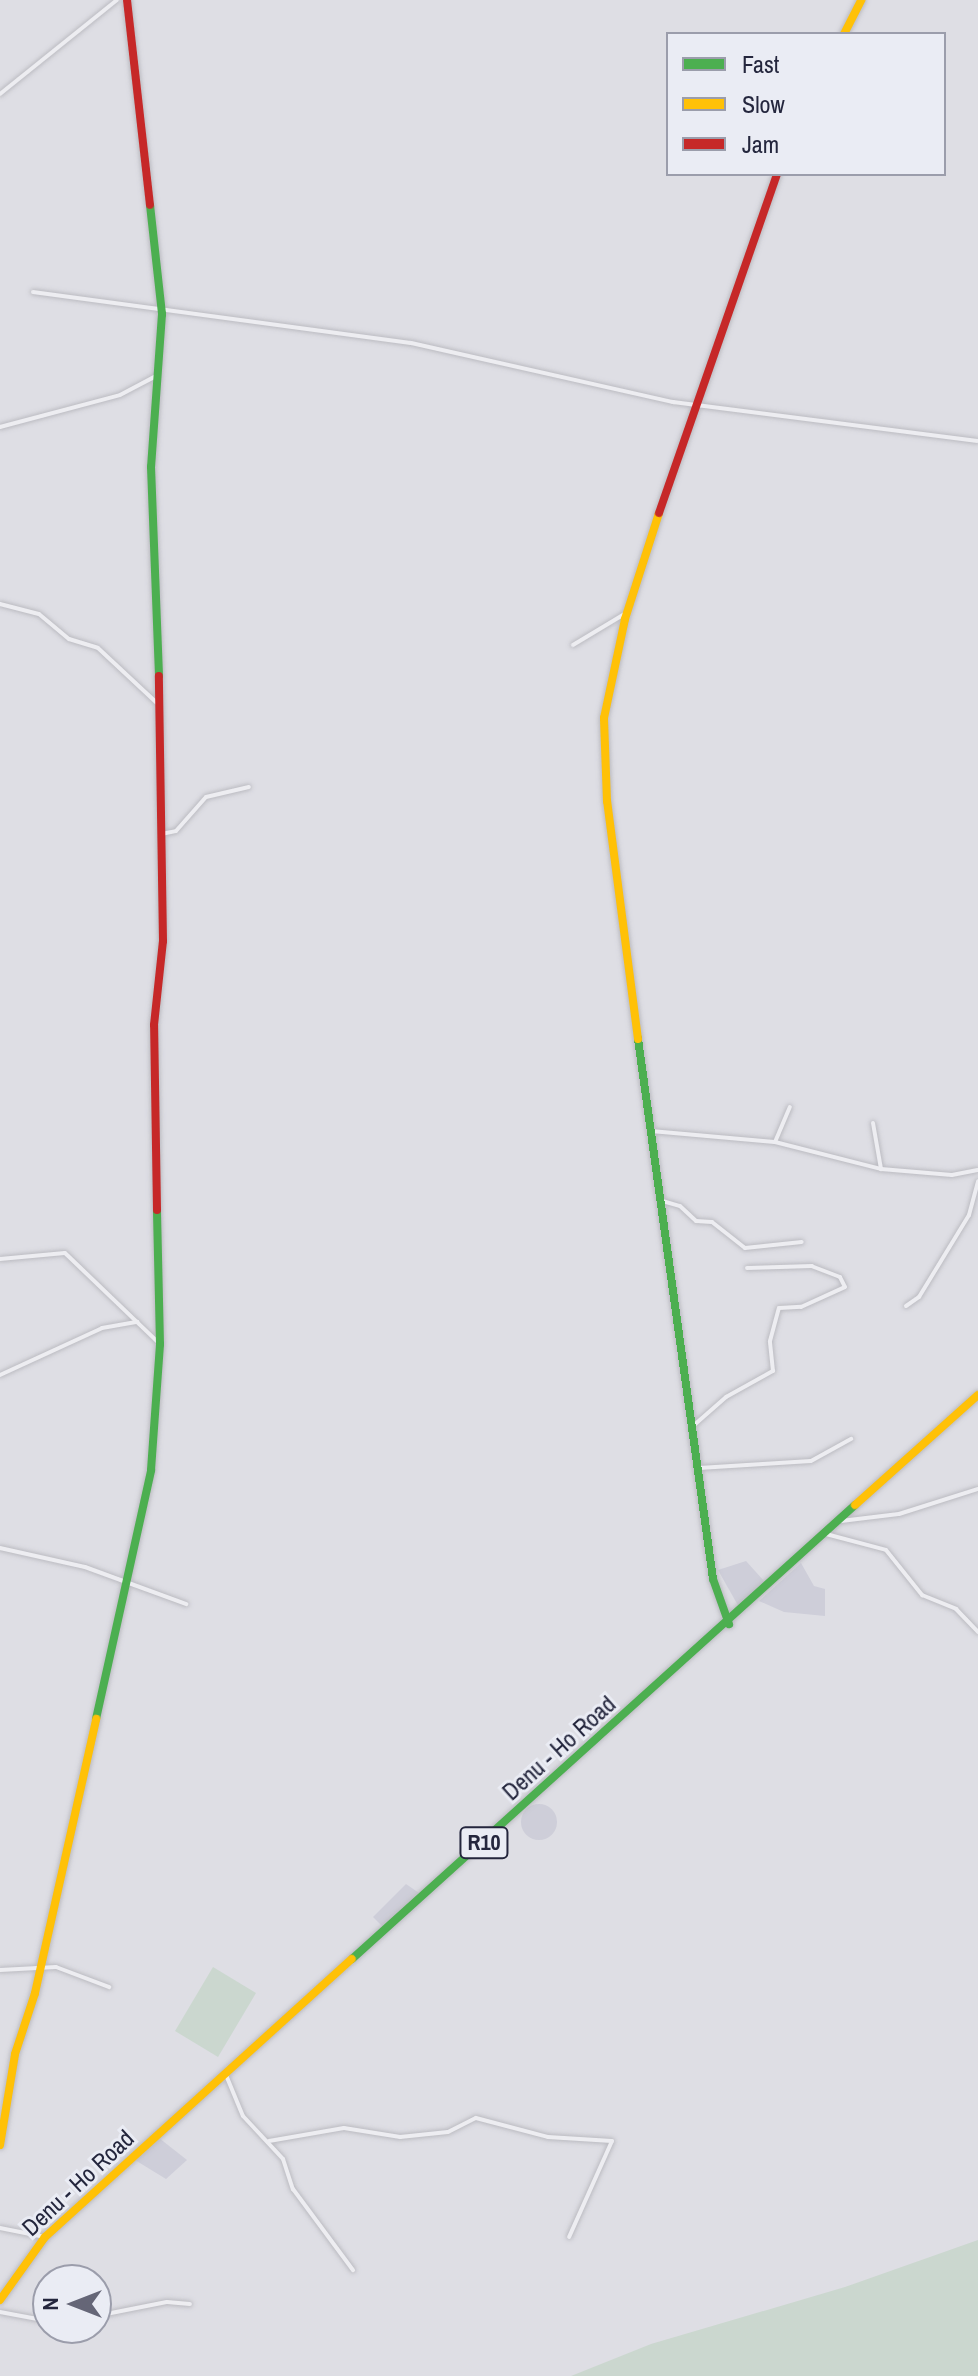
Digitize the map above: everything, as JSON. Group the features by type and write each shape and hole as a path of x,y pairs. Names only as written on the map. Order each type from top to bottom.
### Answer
{"street":[{"path":"0,94 117,0"},
{"path":"0,2145 15,2054 40,1969 122,1581 151,1470 160,1344 154,1025 163,941 160,706 151,516 156,376 162,309 127,0"},
{"path":"845,32 861,0"},
{"path":"729,1624 713,1579 659,1200 603,756 607,692 627,612 695,404 776,176"},
{"path":"33,292 411,343 695,404 978,441"},
{"path":"0,427 120,395 156,376"},
{"path":"0,604 39,614 69,639 98,648 160,706"},
{"path":"573,645 627,612"},
{"path":"161,834 176,831 206,797 249,787"},
{"path":"775,1142 790,1107"},
{"path":"873,1123 881,1169"},
{"path":"651,1131 775,1142 881,1169 952,1175 978,1170"},
{"path":"906,1306 919,1297 969,1215 978,1181"},
{"path":"659,1200 680,1206 696,1221 712,1222 745,1248 802,1242"},
{"path":"0,1259 65,1253 160,1344"},
{"path":"693,1426 726,1397 773,1371 770,1341 779,1308 801,1307 845,1287 840,1277 812,1266 747,1268"},
{"path":"0,1375 102,1328 137,1322"},
{"name":"Denu - Ho Road","path":"0,2300 45,2237 729,1624 978,1395"},
{"path":"699,1468 811,1461 851,1439"},
{"path":"841,1521 899,1514 978,1489"},
{"path":"826,1534 886,1550 922,1595 956,1609 978,1632"},
{"path":"0,1548 122,1581 186,1604"},
{"path":"0,1970 56,1967 109,1987"},
{"path":"226,2075 243,2116 269,2141 293,2189 353,2270"},
{"path":"269,2141 344,2128 400,2137 448,2132 476,2118 548,2137 612,2141 569,2237"},
{"path":"0,2228 45,2237"},
{"path":"112,2313 167,2302 190,2304"},
{"path":"0,2312 32,2318"}],"shaded area":[{"path":"746,1561 765,1582 740,1609 718,1570"},
{"path":"801,1563 814,1586 825,1589 825,1616 784,1612 759,1601"},
{"path":"539,1804 551,1810 557,1822 551,1834 539,1840 527,1834 521,1822 527,1810"},
{"path":"406,1884 422,1895 384,1928 373,1917"},
{"path":"213,1967 256,1993 218,2057 175,2031"},
{"path":"159,2138 187,2160 166,2179 135,2160"},
{"path":"978,2240 978,2376 571,2376 651,2344 845,2287"}],"traffic: fast":[{"path":"150,205 162,314 151,467 159,676"},
{"path":"638,1039 713,1579 729,1624"},
{"path":"96,1719 151,1470 160,1344 157,1210"},
{"path":"352,1959 855,1505"}],"traffic: slow":[{"path":"845,32 861,0"},
{"path":"638,1039 607,801 604,718 625,619 659,513"},
{"path":"855,1505 978,1395"},
{"path":"0,2145 15,2054 35,1993 96,1719"},
{"path":"0,2300 45,2237 352,1959"}],"traffic: jam":[{"path":"127,0 150,205"},
{"path":"659,513 776,176"},
{"path":"157,1210 154,1025 163,941 159,676"}]}
